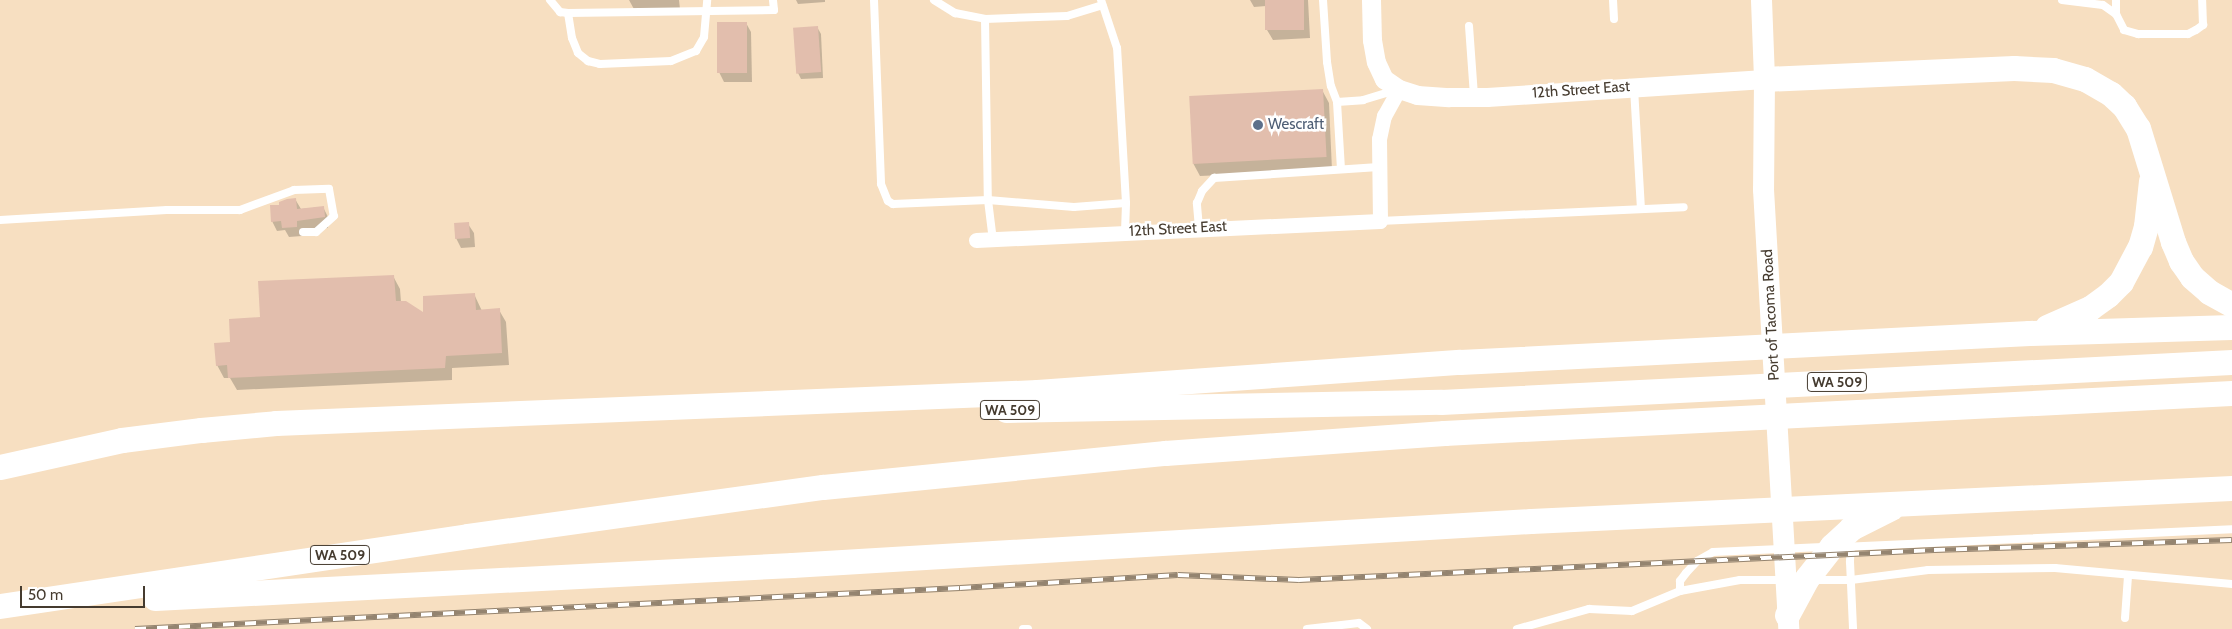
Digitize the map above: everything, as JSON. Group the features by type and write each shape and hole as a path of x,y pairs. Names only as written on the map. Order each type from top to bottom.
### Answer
{"highway":[{"path":"1764,79 2014,68 2073,74 2099,86 2124,106 2138,128 2148,154 2173,242 2181,261 2192,277 2208,292 2232,305"},
{"path":"2029,333 2066,320 2099,302 2121,282 2132,265 2140,247 2149,204 2148,154"},
{"path":"579,412 1037,392 1460,362 2029,333 2232,327"},
{"name":"WA 509","path":"0,467 77,449 201,430 319,420 579,412 1101,409 1441,402 2232,362"},
{"name":"WA 509","path":"0,608 458,538 824,487 1166,453 1444,433 2232,393"},
{"path":"0,608 218,594 802,564 1684,514 2232,488"},
{"path":"1787,622 1807,578 1832,546 1851,528 1872,515 1902,503"}],"main road":[{"name":"Port of Tacoma Road","path":"1761,0 1764,79 1763,189 1787,622"}],"street":[{"path":"1371,0 1372,40 1376,62 1384,79 1399,89 1384,116 1379,139 1380,221"},
{"name":"12th Street East","path":"1399,89 1417,95 1474,97 1764,79"},
{"name":"12th Street East","path":"976,240 1199,228 1380,221"}],"lane":[{"path":"550,0 560,12 568,13 774,10 774,0"},
{"path":"568,13 572,38 578,53 588,61 600,64 672,61 684,58 696,51 704,36 708,12 707,0"},
{"path":"874,0 882,184 888,201 894,204 988,200 1074,207 1126,203"},
{"path":"934,0 954,13 985,19 1067,16 1102,3 1117,48 1126,203 1125,232"},
{"path":"1323,0 1328,70 1337,102 1341,169"},
{"path":"1613,0 1614,19"},
{"path":"2062,0 2103,5 2116,14"},
{"path":"2116,0 2116,14 2124,30 2138,34 2188,34 2203,25 2202,0"},
{"path":"985,19 988,200 993,239"},
{"path":"1469,26 1474,97"},
{"path":"1634,87 1641,209"},
{"path":"1337,102 1362,100 1399,89"},
{"path":"1199,228 1198,203 1202,191 1214,178 1380,167"},
{"path":"0,220 167,210 240,210 294,190 329,189 334,216 316,232 303,232"},
{"path":"1380,221 1684,207"},
{"path":"1680,591 1680,581 1686,573 1697,562 1713,552 2232,529"},
{"path":"1851,546 1850,580 1853,629"},
{"path":"1517,629 1589,609 1632,611 1680,591 1740,580 1850,580 1928,570 2055,568 2232,584"},
{"path":"2125,618 2128,576"},
{"path":"1307,629 1359,623 1367,629"},
{"path":"1023,629 1028,629"}],"building":[{"path":"1265,0 1304,0 1304,30 1265,30"},
{"path":"717,22 747,22 747,73 717,73"},
{"path":"818,26 821,72 796,74 793,28"},
{"path":"1323,89 1327,157 1193,164 1189,96"},
{"path":"296,198 297,209 324,206 325,217 297,221 297,227 282,228 281,221 271,222 270,205 279,205 279,202"},
{"path":"469,222 470,238 455,239 454,223"},
{"path":"394,275 396,301 406,301 423,312 423,296 475,293 476,310 500,308 502,353 446,356 445,368 228,378 227,365 216,366 214,343 230,342 229,319 260,317 258,281"}],"railway":[{"path":"135,629 960,588 1178,575 1299,580 1934,550 2232,540"}],"place":[{"name":"Wescraft","path":"1258,125"}]}
